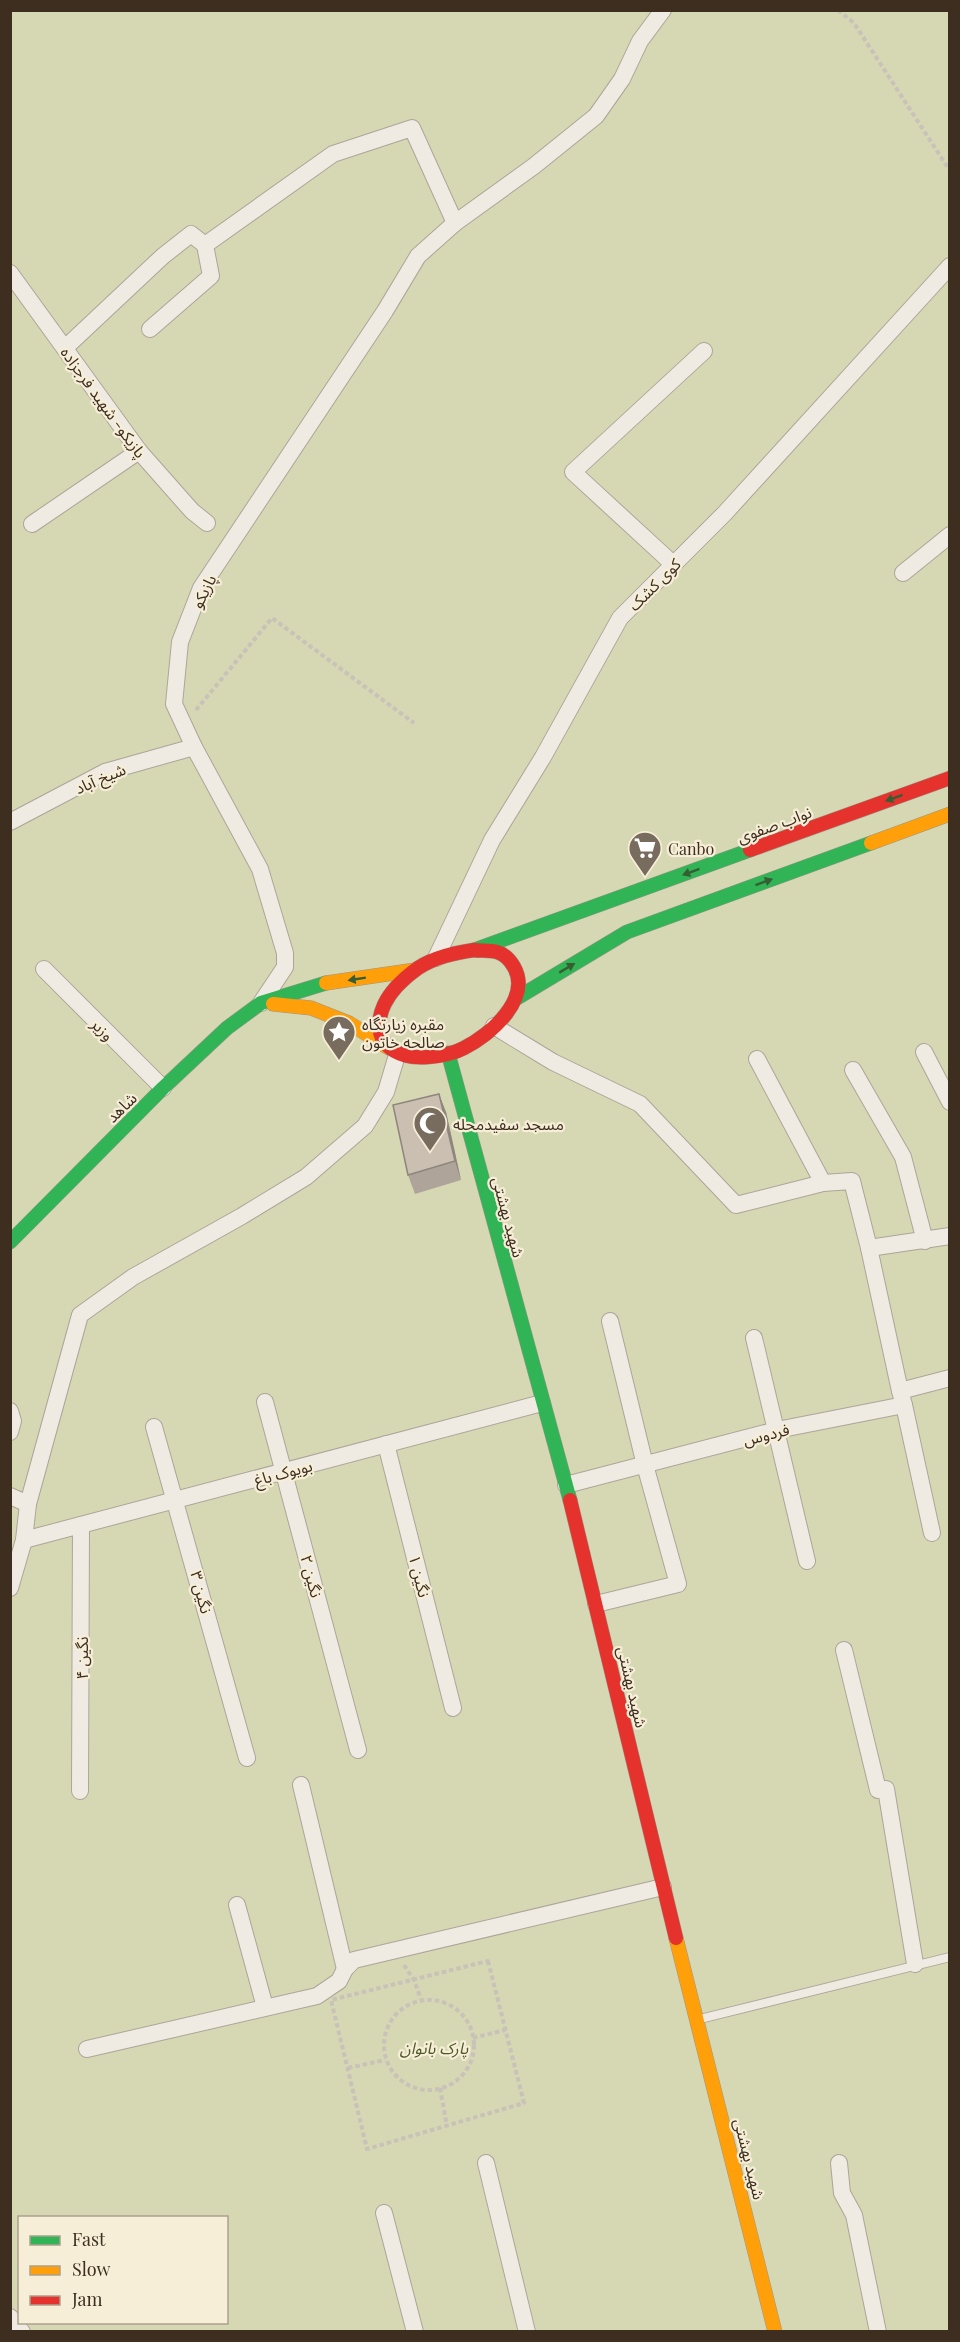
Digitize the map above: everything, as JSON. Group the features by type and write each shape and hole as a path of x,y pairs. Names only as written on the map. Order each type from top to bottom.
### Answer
{"street":[{"name":"پازیکو","path":"261,1003 285,967 285,953 260,869 194,747 174,704 180,642 201,588 385,311 418,256 455,223 534,166 596,116 622,79 640,41 663,10"},
{"path":"205,245 333,154 412,128 455,223"},
{"path":"64,348 190,234 205,245 211,276 150,329"},
{"name":"کوی کشک","path":"436,958 492,840 543,757 620,618 725,513 950,266"},
{"name":"پازیکو- شهید فرجزاده","path":"10,273 139,451 192,511 207,523"},
{"path":"674,564 573,472 704,351"},
{"path":"32,524 139,451"},
{"path":"903,573 950,535"},
{"name":"شیخ آباد","path":"10,822 105,772 194,747"},
{"name":"نواب صفوی","path":"474,950 950,778"},
{"path":"261,1003 311,1008 349,1023 392,1051 412,1058 460,1050 481,1038 517,998 627,933 950,814"},
{"path":"10,1588 24,1540 28,1504 80,1315 133,1277 306,1177 365,1126 386,1092 392,1051 378,1025 384,1004 399,983 426,961 450,953 474,950 498,952 513,963 519,977 517,998"},
{"name":"وزیر","path":"44,969 163,1088"},
{"name":"شاهد","path":"10,1242 163,1088 227,1028 261,1003 322,984 415,970"},
{"path":"494,1026 553,1062 640,1104 736,1205 823,1183 852,1181 932,1533"},
{"path":"924,1052 950,1102"},
{"name":"شهید بهشتی","path":"448,1053 566,1485 663,1887 776,2331"},
{"path":"757,1059 823,1183"},
{"path":"853,1070 903,1157 925,1240"},
{"path":"869,1248 950,1236"},
{"path":"596,1604 678,1584 645,1465 610,1321"},
{"path":"754,1338 807,1561"},
{"name":"فردوس","path":"566,1485 902,1398 950,1378"},
{"name":"نگین ۲","path":"265,1402 358,1750"},
{"name":"بویوک باغ","path":"24,1540 542,1403"},
{"path":"10,1411 14,1421 10,1432"},
{"name":"نگین ۳","path":"154,1427 247,1758"},
{"name":"نگین ۱","path":"386,1444 453,1708"},
{"path":"10,1496 28,1504"},
{"name":"نگین ۴","path":"80,1791 81,1525"},
{"path":"844,1650 878,1790 886,1789 915,1965"},
{"path":"301,1785 345,1969"},
{"path":"87,2049 317,1995 339,1981 345,1969 354,1960 663,1887"},
{"path":"237,1905 265,2007"},
{"path":"486,2163 527,2331"},
{"path":"839,2163 842,2193 854,2215 878,2331"},
{"path":"384,2213 415,2331"},
{"path":"10,2317 22,2331"}],"lane":[{"path":"698,2019 950,1957"}],"path":[{"path":"838,10 854,22 950,171"},
{"path":"184,725 272,618 414,723"},
{"path":"395,1951 414,1980 421,1999"},
{"path":"488,1961 524,2103 367,2149 331,2000 414,1980 488,1961"},
{"path":"421,1999 447,2002 467,2019 475,2043 469,2068 450,2086 424,2091 400,2081 385,2060 384,2033 398,2011 421,1999"},
{"path":"473,2038 505,2030"},
{"path":"348,2068 385,2060"},
{"path":"440,2088 447,2126"}],"green space":[{"name":"پارک بانوان","path":"11,11 949,11 949,2331 11,2332"}],"building":[{"name":"مسجد سفیدمحله","path":"439,1094 455,1161 408,1175 393,1105"}],"traffic: fast":[{"path":"517,998 627,932 871,843"},
{"path":"474,950 750,850"},
{"path":"10,1242 163,1088 227,1028 261,1003 326,983"},
{"path":"448,1053 570,1500"}],"traffic: slow":[{"path":"871,843 950,814"},
{"path":"326,983 415,970"},
{"path":"273,1004 311,1008 349,1023 387,1047"},
{"path":"676,1938 775,2332"}],"traffic: jam":[{"path":"750,850 950,778"},
{"path":"474,950 500,953 514,967 518,979 517,991 506,1015 474,1042 451,1053 433,1057 416,1057 405,1055 387,1046 379,1029 380,1018 384,1005 398,985 418,968 431,961 474,950"},
{"path":"570,1500 676,1938"}],"place":[{"name":"Canbo","path":"645,877"},
{"name":"مقبره زیارتگاه صالحه خاتون","path":"339,1061"},
{"name":"مسجد سفیدمحله","path":"430,1152"}]}
